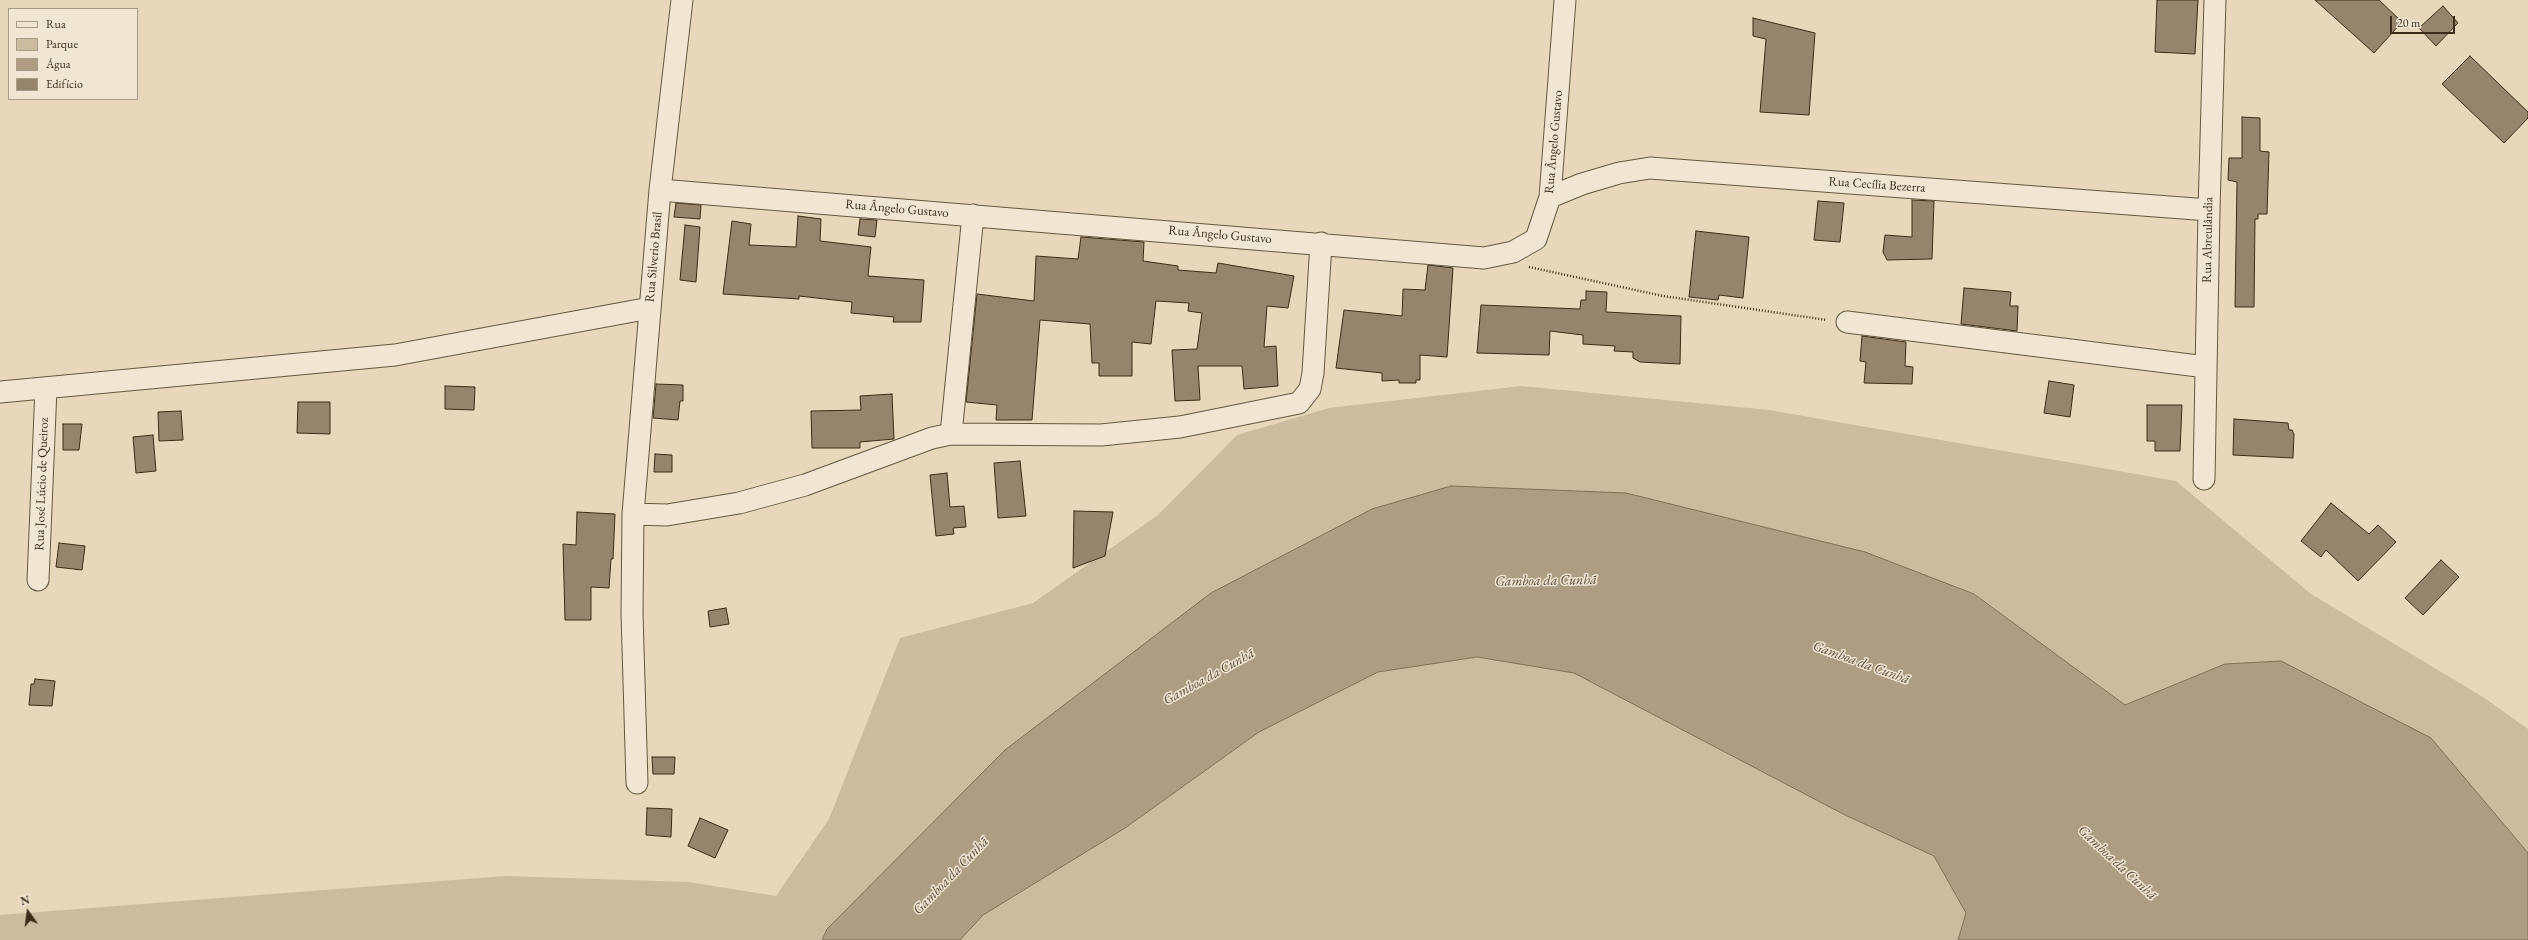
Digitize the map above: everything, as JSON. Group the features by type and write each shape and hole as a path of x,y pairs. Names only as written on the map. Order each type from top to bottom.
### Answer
{"street":[{"name":"Rua Silverio Brasil","path":"637,783 632,613 633,514 660,190 682,0"},
{"name":"Rua Ângelo Gustavo","path":"660,190 1322,243 1484,258 1513,252 1536,239 1550,197 1565,0"},
{"name":"Rua Abreulândia","path":"2204,479 2208,210 2215,0"},
{"name":"Rua Cecília Bezerra","path":"1550,197 1604,178 1650,168 2208,210"},
{"path":"951,434 973,215"},
{"path":"633,514 667,515 739,503 805,485 932,438 951,434 1101,435 1180,427 1299,403 1310,389 1313,373 1322,243"},
{"path":"0,392 395,355 650,308"},
{"path":"1847,322 2206,367"},
{"name":"Rua José Lúcio de Queiroz","path":"38,580 46,388"}],"path":[{"path":"1523,266 1663,296 1847,322"}],"green space":[{"path":"1521,386 1769,410 2176,481 2311,594 2483,697 2528,729 2528,853 2431,738 2225,664 2125,705 1974,594 1626,493 827,929 822,940 0,940 0,915 506,876 688,882 776,896 829,819 900,638 1033,603 1158,515 1237,435 1329,408"},
{"path":"1477,657 1574,673 1845,815 1935,856 1966,913 1958,940 960,940 983,915 1125,828 1259,732 1378,672"}],"water":[{"name":"Gamboa da Cunhã","path":"1451,486 1626,493 1865,552 1974,594 2125,705 2225,664 2281,661 2431,738 2528,853 2528,940 1958,940 1966,913 1934,856 1845,815 1574,673 1477,657 1378,672 1259,732 1125,828 983,915 960,940 822,940 827,929 1005,750 1211,593 1372,509"}],"building":[{"path":"2157,0 2198,0 2195,54 2155,52"},
{"path":"2315,0 2379,0 2402,22 2374,53"},
{"path":"2443,6 2458,23 2436,46 2419,28"},
{"path":"1753,18 1815,33 1809,115 1760,112 1766,39 1753,36"},
{"path":"2470,56 2528,112 2528,118 2504,143 2442,84"},
{"path":"2242,117 2260,118 2260,151 2269,152 2267,214 2258,214 2258,219 2255,219 2254,307 2235,307 2237,182 2228,180 2229,158 2242,158"},
{"path":"1912,200 1934,201 1932,259 1887,260 1883,252 1885,235 1912,237"},
{"path":"1818,201 1844,203 1840,242 1814,240"},
{"path":"676,203 701,205 700,219 674,217"},
{"path":"798,216 821,219 820,241 871,247 868,276 924,280 921,322 893,322 894,317 851,313 852,302 799,296 799,299 723,294 732,221 751,224 749,245 796,247"},
{"path":"860,219 877,220 875,237 858,235"},
{"path":"685,225 700,227 696,282 680,280"},
{"path":"1696,231 1749,237 1743,298 1719,295 1718,300 1689,297"},
{"path":"1081,237 1144,242 1143,261 1178,266 1178,270 1216,273 1218,263 1294,276 1288,308 1267,306 1264,347 1276,346 1278,386 1244,389 1242,366 1198,366 1200,400 1175,401 1172,350 1197,349 1202,313 1188,311 1189,303 1156,301 1151,344 1132,342 1132,376 1099,376 1099,363 1092,363 1090,324 1040,320 1032,420 996,420 997,405 966,402 977,294 1034,301 1036,256 1078,259"},
{"path":"1428,265 1453,268 1447,357 1420,355 1420,380 1416,380 1416,383 1399,383 1399,380 1382,381 1382,373 1336,368 1344,310 1402,316 1403,289 1425,290"},
{"path":"1964,288 2011,292 2010,306 2018,306 2017,331 1961,324"},
{"path":"1586,291 1607,292 1606,312 1681,316 1680,364 1640,362 1633,358 1633,352 1614,351 1615,346 1583,344 1583,335 1550,331 1549,355 1477,353 1481,305 1580,309 1581,300 1586,300"},
{"path":"1862,336 1906,342 1905,366 1913,367 1912,384 1864,383 1866,362 1860,361"},
{"path":"2049,381 2074,385 2070,417 2044,413"},
{"path":"656,384 683,385 683,401 680,401 678,420 653,418"},
{"path":"445,386 475,387 474,410 445,409"},
{"path":"892,394 894,439 860,442 860,448 812,448 811,411 861,410 860,396"},
{"path":"298,402 330,402 330,434 297,433"},
{"path":"2147,405 2182,405 2180,451 2155,451 2155,441 2147,441"},
{"path":"181,411 183,440 159,441 158,412"},
{"path":"2234,419 2288,423 2289,430 2292,430 2294,434 2293,458 2233,455"},
{"path":"63,424 82,424 79,450 63,450"},
{"path":"153,435 156,471 136,473 133,437"},
{"path":"655,454 672,455 672,472 654,472"},
{"path":"1020,461 1026,516 998,518 994,463"},
{"path":"947,473 950,507 964,506 966,527 953,528 954,534 936,536 930,475"},
{"path":"2331,503 2369,534 2378,525 2396,542 2358,581 2326,550 2321,557 2301,541"},
{"path":"1074,511 1113,512 1105,556 1073,568"},
{"path":"577,512 615,514 613,559 611,559 609,588 591,587 591,620 565,620 563,544 576,545"},
{"path":"59,543 85,546 82,570 56,567"},
{"path":"2441,560 2459,577 2423,615 2405,598"},
{"path":"726,608 729,624 710,627 708,611"},
{"path":"35,679 55,681 52,706 29,705 31,684 34,684"},
{"path":"652,757 675,757 674,774 653,774"},
{"path":"647,808 672,809 671,837 646,835"},
{"path":"700,818 728,830 715,858 688,846"}]}
